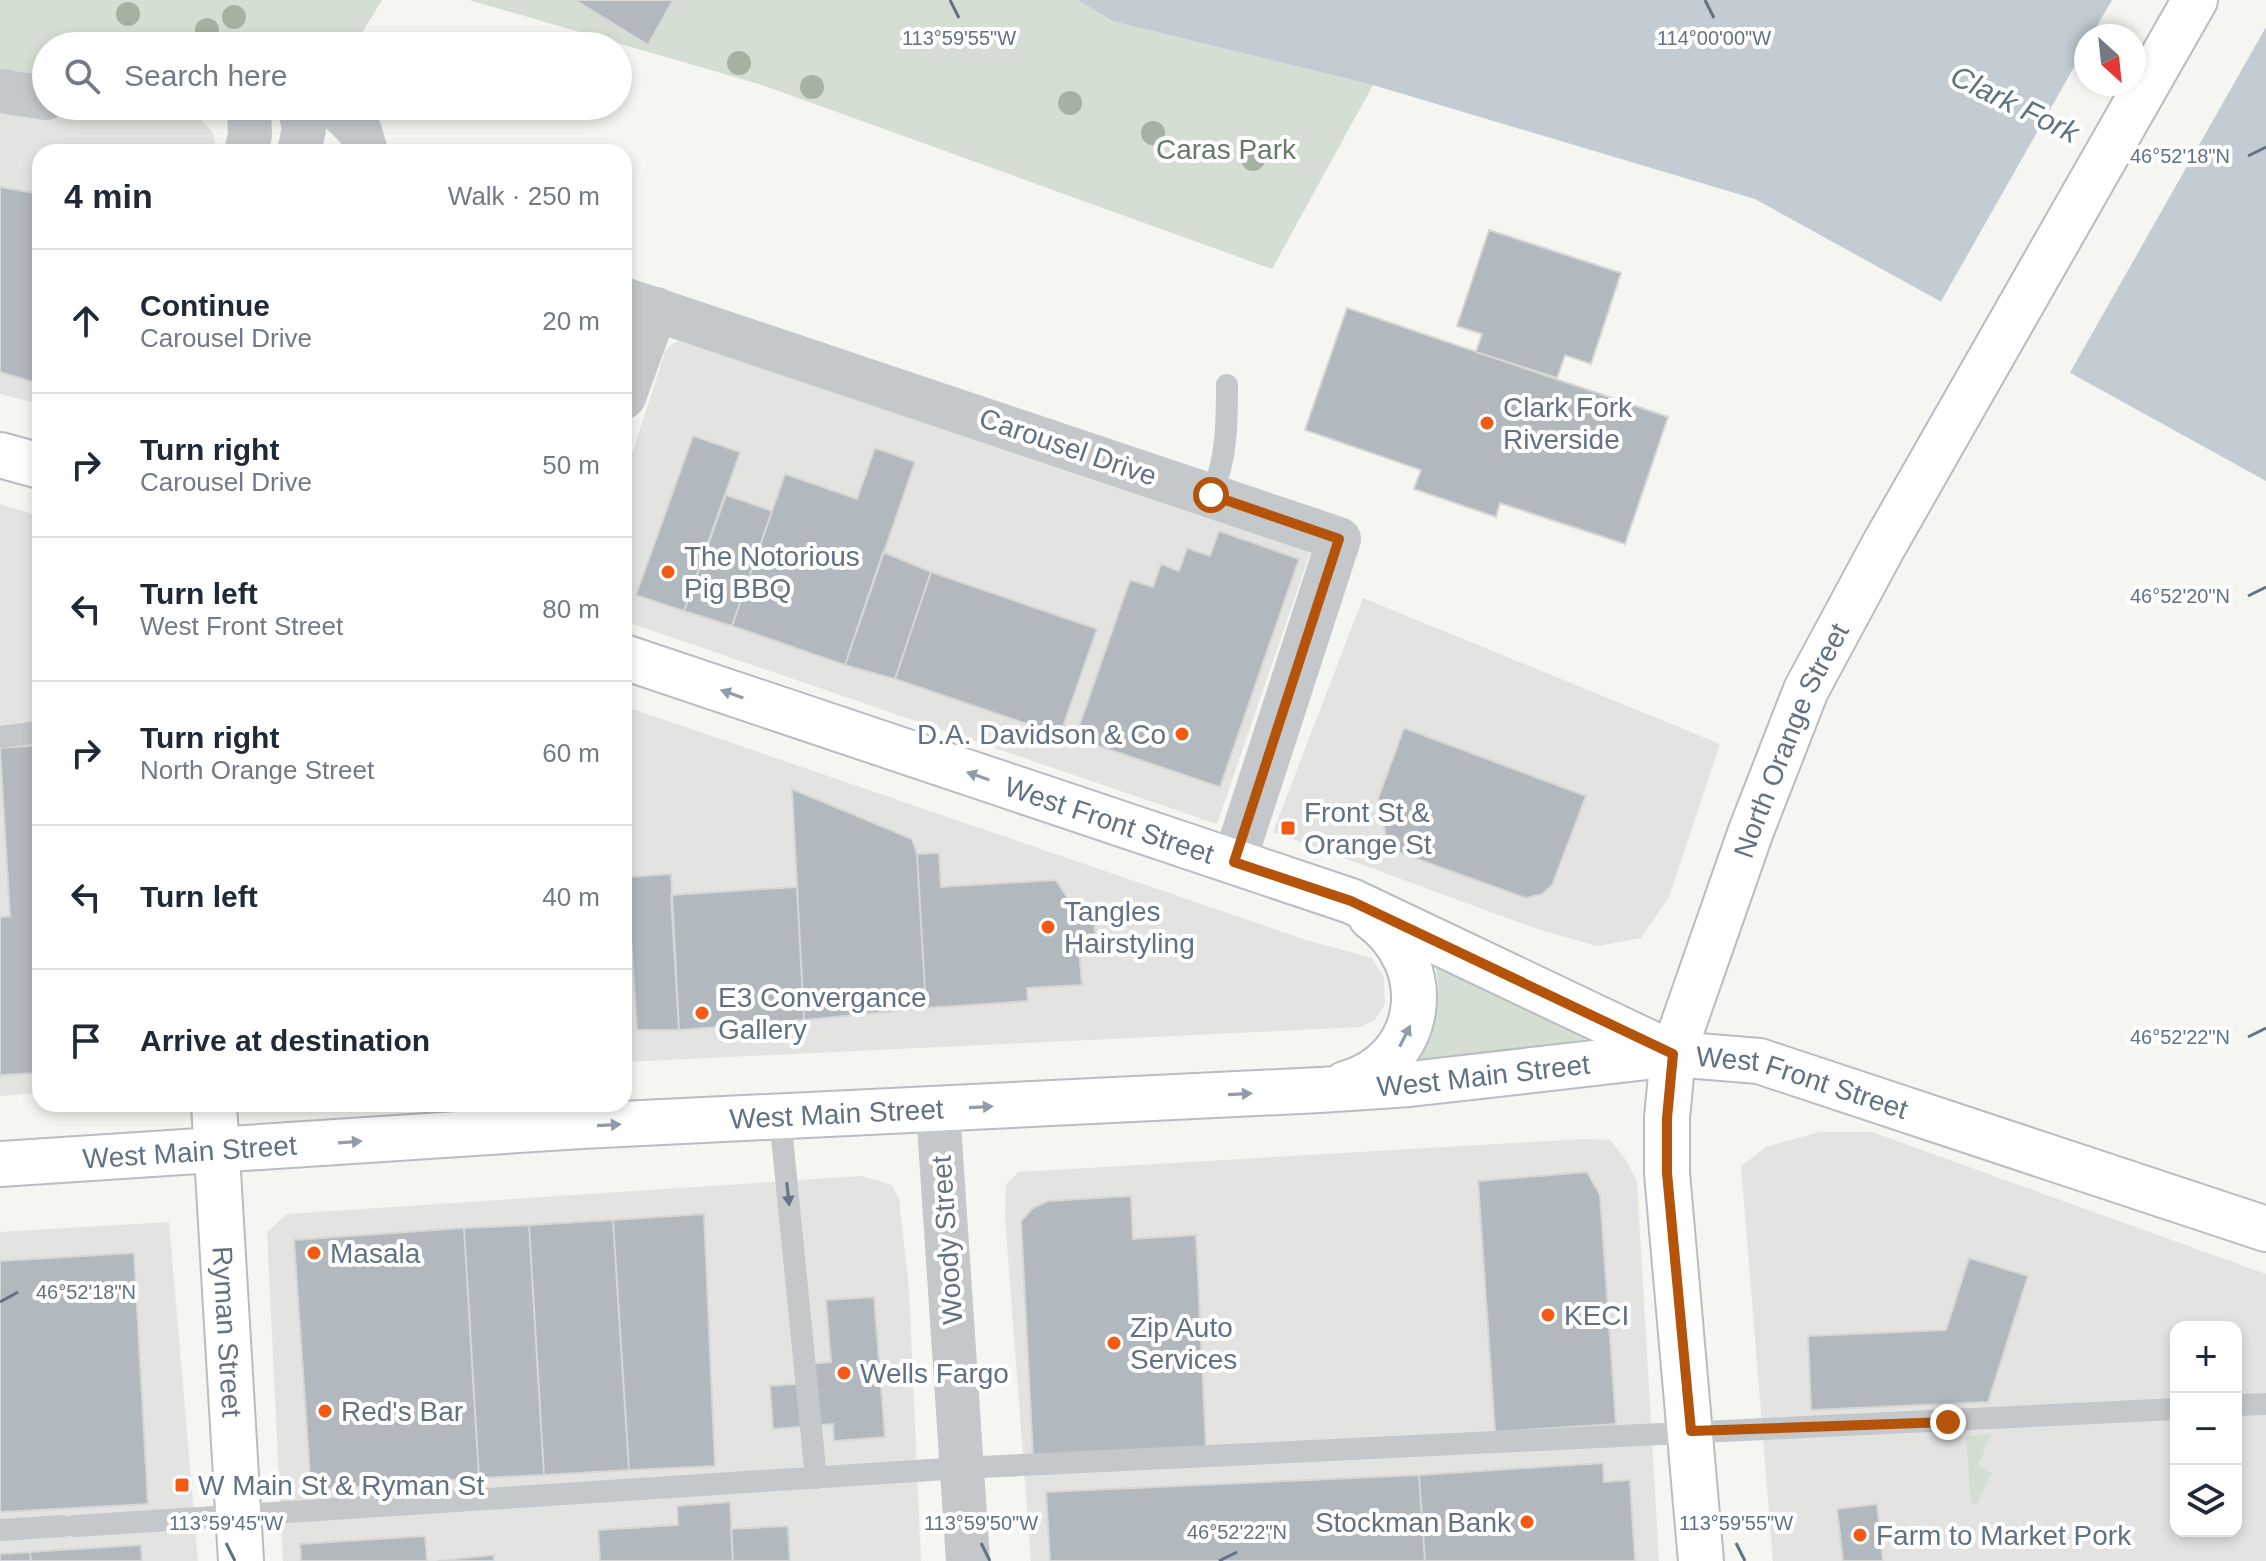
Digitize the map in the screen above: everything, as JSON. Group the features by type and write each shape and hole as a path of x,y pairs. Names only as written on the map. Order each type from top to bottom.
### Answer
{"street":[{"name":"North Orange Street","path":"1701,1561 1667,1173 1667,1118 1673,1054 1751,831 1806,690 1884,545 2195,0"},
{"path":"0,91 32,96"},
{"path":"248,144 249,120"},
{"path":"301,144 304,129 302,120"},
{"path":"349,120 360,131 364,144"},
{"name":"Carousel Drive","path":"632,350 640,304 1339,539 1234,862"},
{"path":"0,455 32,464"},
{"name":"West Front Street","path":"632,660 1351,901 1673,1054 1759,1061 2266,1229"},
{"path":"1320,1090 1359,1080 1385,1065 1407,1035 1413,1010 1413,988 1402,949 1385,928 1351,901"},
{"name":"West Main Street","path":"0,1164 581,1126 1320,1090 1410,1084 1673,1054"},
{"name":"Woody Street","path":"938,1110 968,1561"},
{"name":"Ryman Street","path":"214,1112 241,1561"}],"lane":[{"path":"1211,495 1227,440 1227,385"},
{"path":"0,737 32,733"},
{"path":"780,1117 816,1478"},
{"path":"2242,1405 2266,1404"},
{"path":"0,1530 962,1468 2170,1409"}],"shaded area":[{"path":"0,108 32,112 32,120 202,120 213,133 215,144 32,144 32,402 0,394"},
{"path":"684,337 1313,545 1217,824 632,624 632,453 666,349"},
{"path":"0,504 32,514 32,1094 0,1096"},
{"path":"1363,598 1720,744 1669,897 1641,938 1597,946 1537,929 1273,832"},
{"path":"632,709 1306,940 1372,958 1384,978 1385,1004 1375,1020 1361,1027 632,1062"},
{"path":"1819,1132 1872,1132 2266,1274 2266,1561 1773,1561 1741,1166 1766,1147"},
{"path":"1583,1139 1610,1140 1637,1181 1659,1561 1031,1561 1005,1217 1006,1184 1019,1172"},
{"path":"861,1176 892,1185 899,1199 909,1288 921,1561 283,1561 267,1232 287,1214"},
{"path":"169,1222 198,1561 0,1561 0,1232"}],"green space":[{"path":"0,0 382,0 363,32 32,32 32,113 0,108"},
{"name":"Caras Park","path":"469,0 1078,0 1112,21 1373,85 1272,269 762,85 632,47 632,32 579,32"},
{"path":"1435,962 1586,1026 1582,1057 1386,1074 1434,1012 1438,985"},
{"path":"1991,1434 1978,1466 1992,1473 1977,1504 1971,1505 1966,1438"}],"water":[{"name":"Clark Fork","path":"1078,0 2266,0 2266,481 1755,199 1373,85 1112,21"}],"pier":[{"path":"2112,0 2266,0 2266,27 2068,376 1939,305 2074,67 2074,96 2146,96 2146,24 2098,24"}],"building":[{"path":"575,0 673,0 648,45 632,35 632,32 627,32"},
{"path":"0,187 32,193 32,382 0,372"},
{"path":"1489,230 1621,273 1591,364 1565,355 1557,378 1476,352 1482,334 1457,326"},
{"name":"Clark Fork Riverside","path":"1347,308 1668,417 1625,544 1500,503 1496,517 1414,489 1421,470 1305,430"},
{"path":"693,436 740,452 684,611 636,595"},
{"path":"875,448 915,462 845,665 732,626 785,474 857,499"},
{"path":"726,495 772,511 732,626 684,611"},
{"path":"1219,531 1299,559 1220,787 1075,738 1130,580 1153,587 1161,564 1179,571 1187,548 1210,556"},
{"path":"883,552 931,572 895,679 845,665"},
{"path":"931,572 1097,629 1060,735 895,679"},
{"path":"1404,728 1586,796 1552,885 1542,894 1526,898 1395,851 1387,841 1384,826 1390,810 1378,799"},
{"path":"32,746 32,1073 0,1075 0,917 10,916 0,748"},
{"path":"792,789 912,839 917,854 926,1008 804,1020"},
{"path":"939,853 941,887 1056,880 1073,907 1094,914 1095,934 1078,935 1082,985 1027,988 1028,1001 926,1008 917,854"},
{"path":"671,874 679,1030 637,1030 632,954 632,877"},
{"path":"797,887 804,1020 679,1030 671,895"},
{"name":"KECI","path":"1587,1172 1600,1195 1616,1424 1495,1432 1478,1181"},
{"name":"Zip Auto Services","path":"1131,1196 1133,1239 1196,1235 1206,1447 1033,1456 1021,1221 1033,1208 1048,1201"},
{"path":"704,1214 715,1466 629,1470 613,1220"},
{"path":"613,1220 629,1470 544,1475 529,1225"},
{"path":"529,1225 544,1475 479,1478 464,1228"},
{"path":"464,1228 479,1478 311,1490 294,1240"},
{"path":"134,1253 148,1504 0,1512 0,1261"},
{"path":"1969,1258 2028,1276 1988,1402 1811,1410 1808,1336 1946,1330"},
{"name":"Wells Fargo","path":"874,1297 885,1437 834,1441 833,1424 773,1429 770,1386 809,1383 807,1364 831,1362 826,1300"},
{"name":"Stockman Bank","path":"1603,1463 1604,1482 1630,1480 1635,1561 1425,1561 1419,1475"},
{"path":"1419,1475 1425,1561 1050,1561 1046,1492"},
{"path":"730,1502 733,1561 600,1561 598,1530 678,1525 677,1506"},
{"name":"Farm to Market Pork","path":"1877,1504 1883,1561 1843,1561 1837,1509"},
{"path":"788,1526 790,1561 733,1561 731,1529"},
{"path":"425,1536 427,1561 301,1561 300,1544"},
{"path":"141,1545 142,1561 31,1561 30,1552"},
{"path":"30,1552 31,1561 0,1561 0,1554"},
{"path":"494,1555 494,1561 437,1561 445,1560"}],"place":[{"name":"Clark Fork Riverside","path":"1487,423"},
{"name":"The Notorious Pig BBQ","path":"668,572"},
{"name":"D.A. Davidson & Co","path":"1182,734"},
{"name":"Front St & Orange St","path":"1288,828"},
{"name":"Tangles Hairstyling","path":"1048,927"},
{"name":"E3 Convergance Gallery","path":"702,1013"},
{"name":"Masala","path":"314,1253"},
{"name":"KECI","path":"1548,1315"},
{"name":"Zip Auto Services","path":"1114,1343"},
{"name":"Wells Fargo","path":"844,1373"},
{"name":"Red's Bar","path":"325,1411"},
{"name":"W Main St & Ryman St","path":"182,1485"},
{"name":"Stockman Bank","path":"1527,1522"},
{"name":"Farm to Market Pork","path":"1860,1535"}],"route":[{"path":"1211,495 1339,539 1234,862 1351,901 1673,1054 1667,1118 1667,1173 1691,1431 1948,1422"}]}
